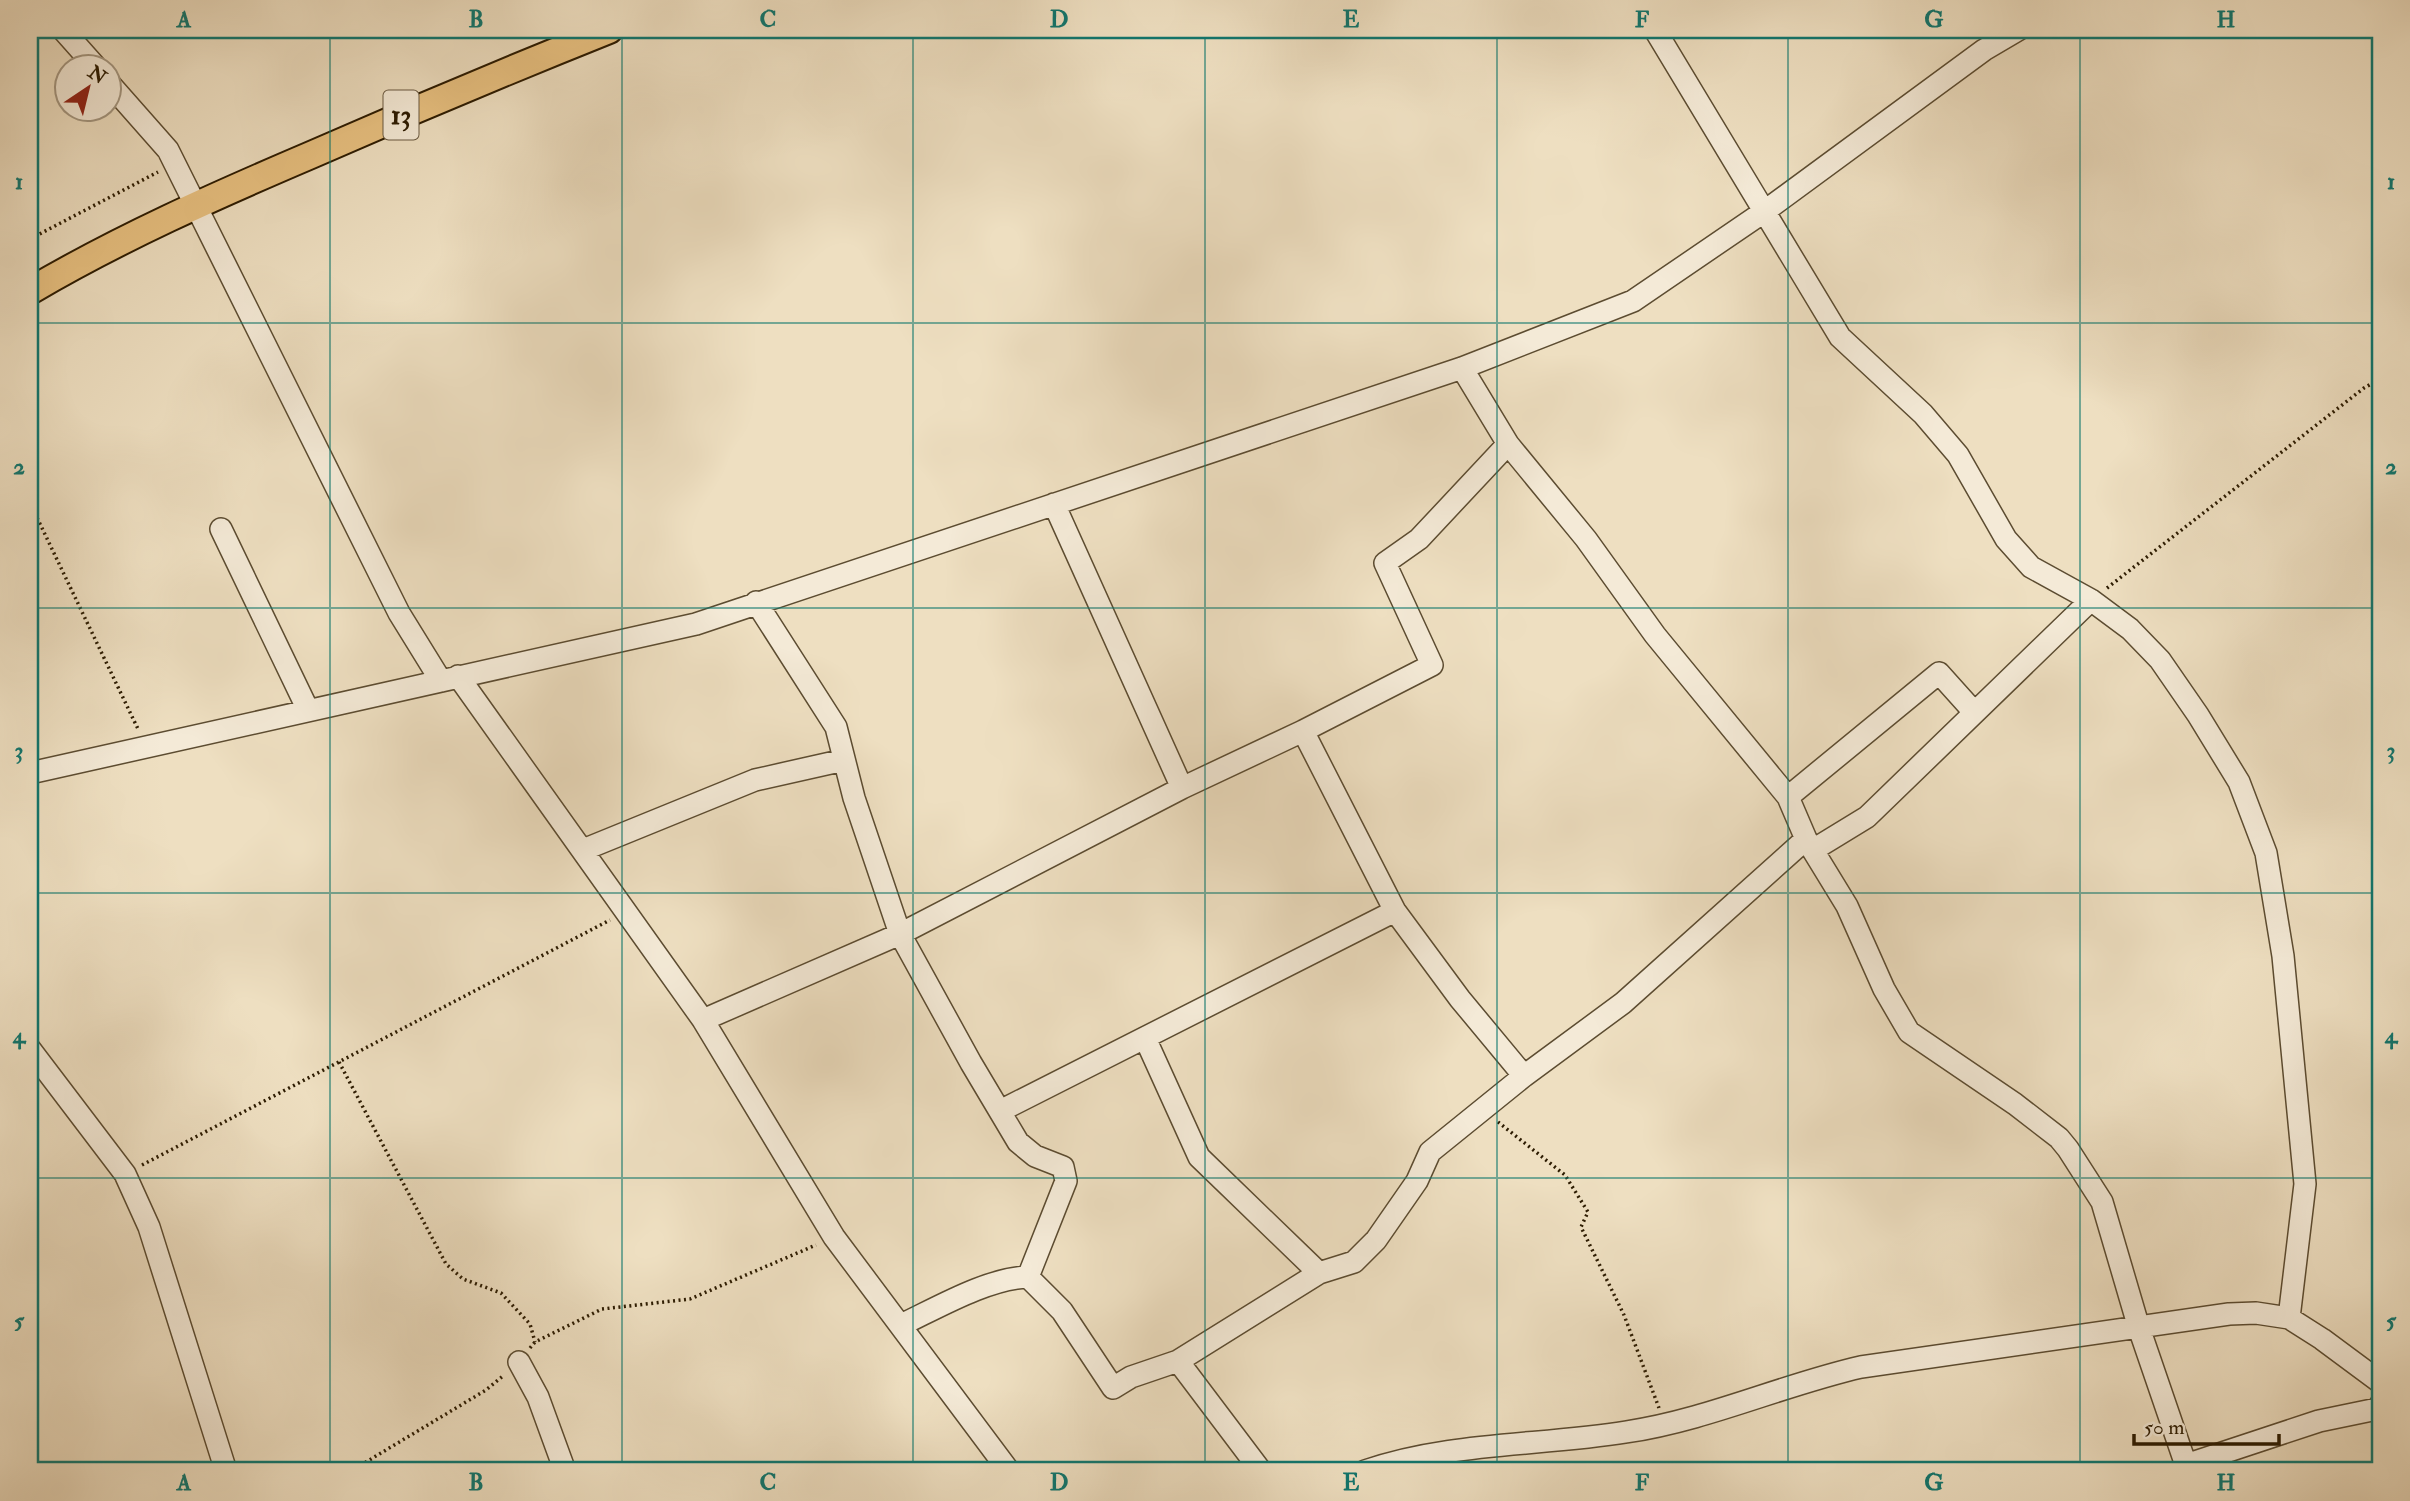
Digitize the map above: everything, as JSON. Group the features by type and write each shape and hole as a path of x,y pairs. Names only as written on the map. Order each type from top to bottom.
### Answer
{"main road":[{"name":"13","path":"30,291 81,261 195,205 473,84 608,30"}],"street":[{"path":"63,30 83,52"},
{"path":"1656,30 1729,156 1840,337 1923,414 1958,455 2006,539 2031,566 2091,600 2130,629 2160,660 2239,782 2266,853 2283,956 2305,1184 2289,1318"},
{"path":"30,773 695,624 1462,368 1633,300 1765,211 1984,50 2018,30"},
{"path":"122,98 169,150 399,614 583,850 703,1020 834,1237 1009,1471"},
{"path":"1462,368 1508,444 1586,539 1655,635 1788,797 1809,845 1847,906 1884,989 1909,1032 2015,1104 2059,1138 2068,1149 2102,1202 2139,1328 2187,1468 2319,1421 2376,1409 2380,1405"},
{"path":"703,1020 900,934 1182,788 1303,731 1432,665 1385,563 1419,539 1508,444"},
{"path":"1055,503 1182,788"},
{"path":"221,529 308,710"},
{"path":"1028,1276 1062,1311 1113,1388 1131,1377 1178,1361 1319,1273 1354,1262 1376,1240 1417,1181 1430,1152 1524,1076 1623,1003 1809,845 1867,817 2091,600"},
{"path":"756,602 836,727 854,798 900,934 1018,1142 1035,1156 1063,1167 1066,1181 1028,1276"},
{"path":"1788,797 1939,673 1974,712"},
{"path":"1303,731 1395,911 1460,999 1524,1076"},
{"path":"583,850 755,780 844,760"},
{"path":"1000,1111 1395,911"},
{"path":"1145,1038 1199,1157 1319,1273"},
{"path":"30,1049 125,1174 149,1227 226,1471"},
{"path":"901,1325 961,1295 1015,1277 1028,1276"},
{"path":"1365,1471 1390,1462 1432,1454 1627,1432 1686,1420 1816,1377 1861,1367 2229,1314 2256,1313 2289,1318 2380,1382"},
{"path":"1178,1361 1261,1471"},
{"path":"519,1362 538,1397 565,1471"},
{"path":"1432,1454 1450,1471"}],"path":[{"path":"30,239 175,163"},
{"path":"2091,600 2364,388 2380,379"},
{"path":"30,503 147,747"},
{"path":"125,1174 626,912"},
{"path":"339,1062 446,1264 463,1279 501,1293 530,1324 535,1342"},
{"path":"1482,1110 1565,1175 1588,1212 1581,1227 1625,1315 1665,1424"},
{"path":"351,1471 486,1390 519,1362 535,1342 602,1309 690,1298 834,1237"}]}
